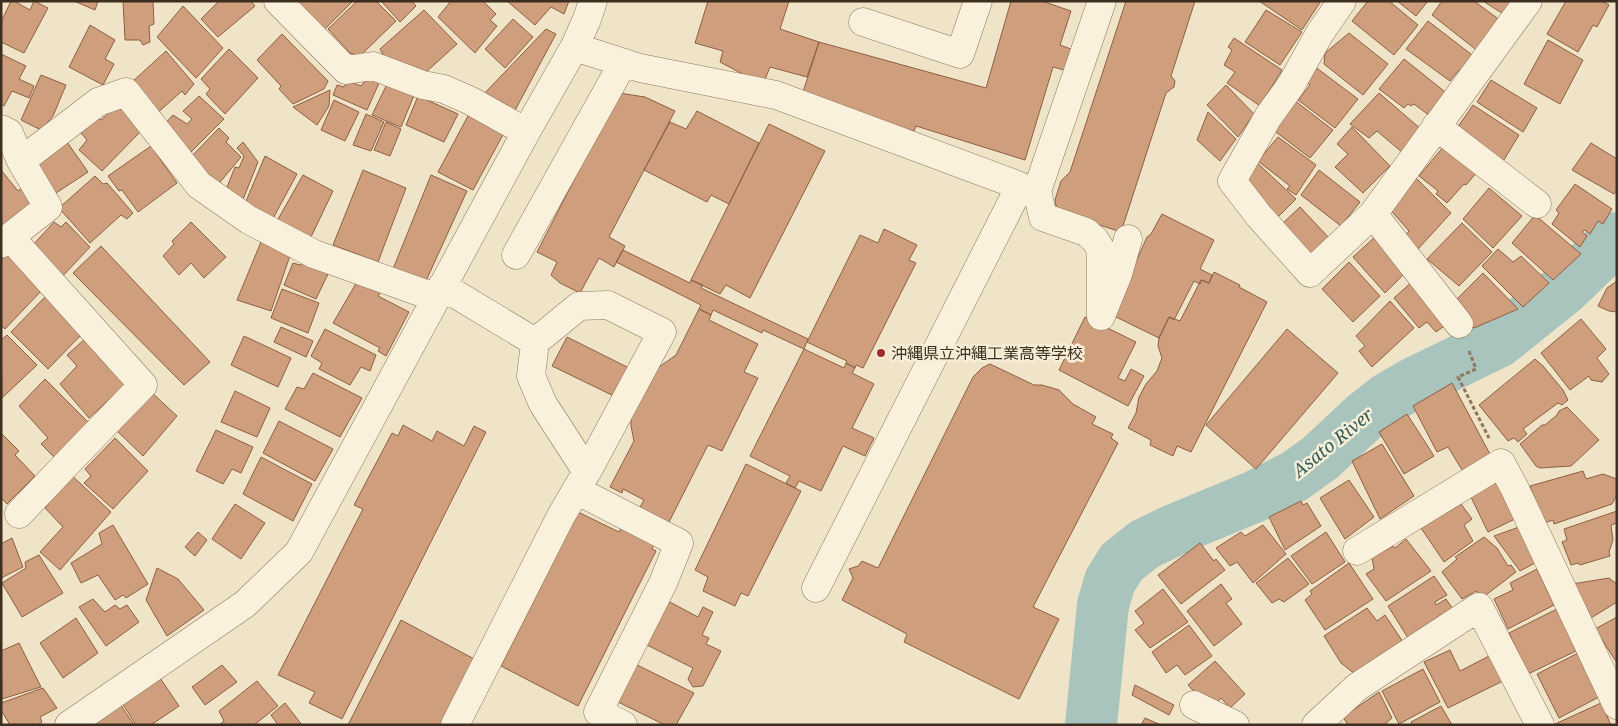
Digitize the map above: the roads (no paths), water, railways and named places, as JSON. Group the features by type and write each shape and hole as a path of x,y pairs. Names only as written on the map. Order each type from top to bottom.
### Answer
{"street":[{"path":"68,725 246,604 299,552 444,293 526,132 581,49 593,1"},
{"path":"863,22 960,54 978,1"},
{"path":"816,588 1029,189 1102,1"},
{"path":"1342,1 1320,33 1291,84 1268,117 1232,181 1259,216 1310,273 1373,214 1528,1"},
{"path":"283,3 346,70 373,66 423,85 444,90 471,101 526,132"},
{"path":"581,49 640,68 776,95 1029,189 1043,216 1086,232 1095,240 1101,250 1101,316 1118,274 1128,239"},
{"path":"516,255 623,63"},
{"path":"22,161 98,102 126,92 199,185 249,220 314,254 444,293 535,342"},
{"path":"1436,126 1537,204"},
{"path":"1,129 8,133 48,207 6,241 143,385 76,452 19,514"},
{"path":"1373,214 1459,324"},
{"path":"455,725 561,516 581,481 662,332 608,305 579,306 535,342 531,376 581,481 679,544 663,583 598,712 622,725"},
{"path":"1356,551 1501,463 1617,705"},
{"path":"1316,725 1357,687 1479,607 1540,725"},
{"path":"1194,705 1235,725"}],"waterway":[{"name":"Asato River","path":"1091,725 1103,605 1110,581 1122,562 1145,544 1256,496 1295,476 1320,458 1365,416 1388,398 1414,383 1498,342 1563,290 1617,238"}],"place":[{"name":"沖縄県立沖縄工業高等学校","path":"881,353"}]}
